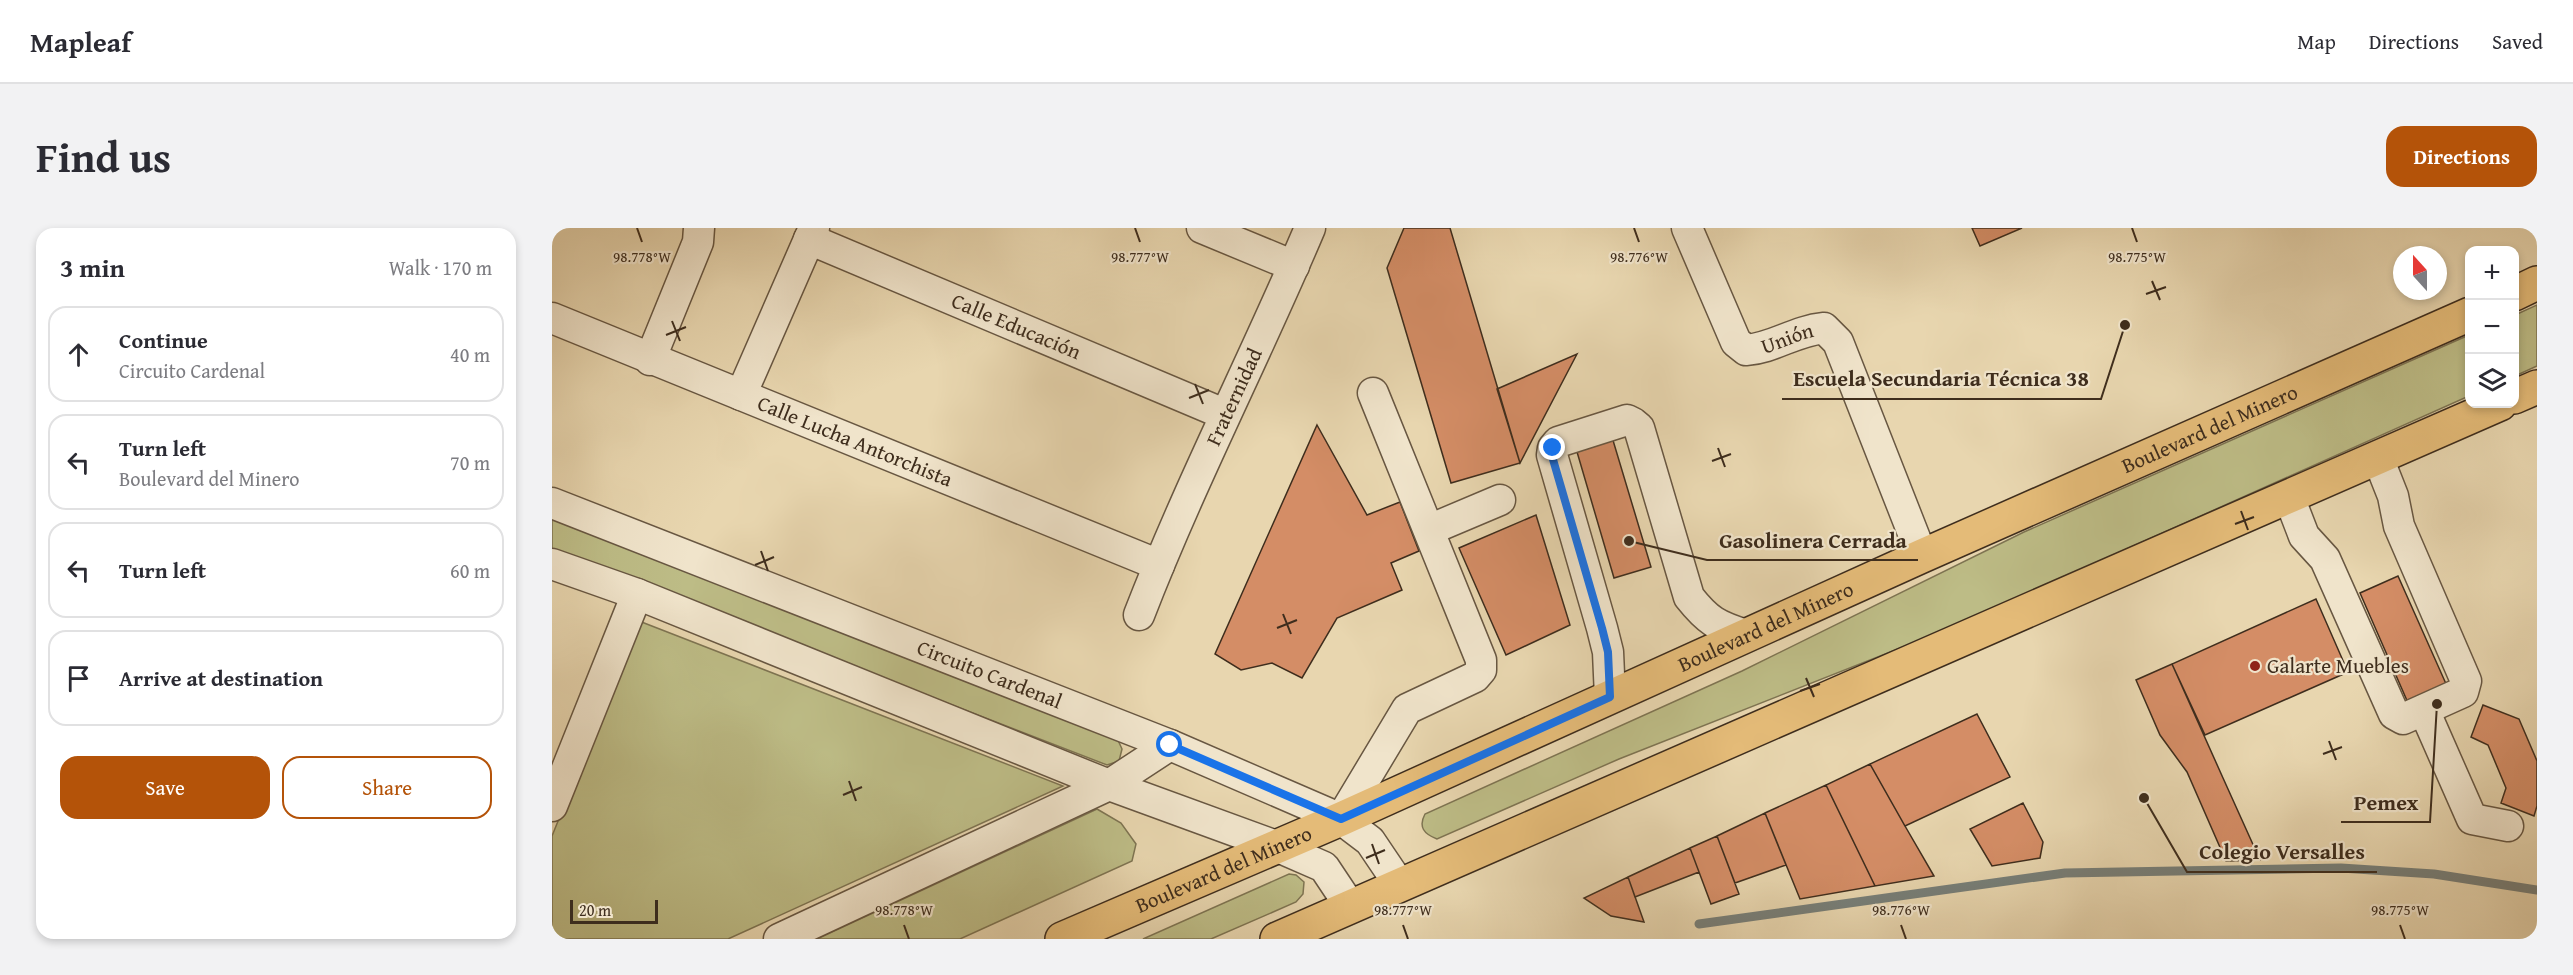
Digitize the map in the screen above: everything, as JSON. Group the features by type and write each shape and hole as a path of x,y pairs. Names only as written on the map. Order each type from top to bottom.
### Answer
{"main road":[{"path":"2519,292 2537,284"},
{"name":"Boulevard del Minero","path":"1062,939 1341,819 1922,556 2465,316"},
{"path":"2519,395 2537,387"},
{"path":"1277,939 2491,408"}],"street":[{"path":"650,360 698,242 699,228"},
{"path":"1202,228 1294,266"},
{"name":"Fraternidad","path":"1139,615 1224,414 1310,228"},
{"name":"Unión","path":"1687,228 1736,342 1746,350 1760,349 1805,330 1824,328 1838,342 1922,556"},
{"path":"741,395 811,233"},
{"name":"Calle Educación","path":"811,233 1224,414"},
{"name":"Calle Lucha Antorchista","path":"552,318 650,360 1159,565"},
{"path":"1341,819 1407,709 1475,677 1481,670 1481,660 1373,393"},
{"path":"1610,697 1608,652 1552,456 1553,448 1558,442 1627,420 1639,428 1689,597 1705,617 1724,628 1746,635"},
{"path":"2289,497 2304,536 2325,559 2394,714 2403,719 2424,710 2463,692 2466,681 2398,526 2393,496 2378,458"},
{"path":"1429,530 1500,500"},
{"name":"Circuito Cardenal","path":"552,503 1170,745 1341,819 1370,842 1399,884"},
{"path":"552,564 636,594 1109,785 1276,846 1324,867 1350,906"},
{"path":"552,806 636,594"},
{"path":"2424,710 2472,819 2508,826"},
{"path":"779,939 1109,785 1170,745"}],"shaded area":[{"path":"2537,305 2537,366 2519,374 2519,354 2519,313"},
{"path":"2465,337 2465,398 1941,632 1619,759 1437,839 1429,835 1422,826 1425,814 1742,671 2024,532"},
{"path":"552,519 1117,738 1122,749 1119,761 1107,765 552,550"},
{"path":"639,621 1063,786 728,939 552,939 552,836"},
{"path":"1097,809 1121,823 1136,844 1132,861 960,939 817,939"},
{"path":"1289,874 1296,875 1304,882 1303,894 1296,902 1211,939 1143,939"}],"building":[{"path":"1404,228 1450,228 1520,463 1451,483 1387,268"},
{"path":"1972,228 2022,228 1980,246"},
{"path":"1577,354 1520,463 1497,389"},
{"path":"1606,417 1651,567 1614,578 1570,428"},
{"path":"1317,425 1367,515 1400,502 1419,551 1391,563 1402,590 1337,618 1302,678 1272,663 1241,670 1215,654"},
{"path":"1536,515 1570,625 1506,655 1459,548"},
{"path":"2398,576 2451,695 2412,712 2360,593"},
{"path":"2316,599 2348,672 2205,735 2172,664"},
{"path":"2172,664 2260,860 2226,861 2187,772 2160,735 2136,680"},
{"path":"2483,705 2519,719 2537,761 2537,806 2534,816 2501,803 2506,788 2488,745 2471,737"},
{"path":"1977,714 2010,777 1905,826 1870,764"},
{"path":"1870,764 1934,876 1875,886 1826,785"},
{"path":"1826,785 1875,886 1800,899 1765,813"},
{"path":"2023,803 2043,842 2040,858 1992,866 1970,829"},
{"path":"1765,813 1786,865 1735,883 1717,836"},
{"path":"1717,836 1739,894 1711,904 1690,848"},
{"path":"1690,848 1699,872 1635,897 1628,877"},
{"path":"1628,877 1644,922 1611,916 1584,898"}],"waterway":[{"path":"1699,924 2065,873 2341,868 2434,874 2537,890"}],"place":[{"name":"Escuela Secundaria Técnica 38","path":"2125,325"},
{"name":"Gasolinera Cerrada","path":"1629,541"},
{"name":"Galarte Muebles","path":"2255,666"},
{"name":"Pemex","path":"2437,704"},
{"name":"Colegio Versalles","path":"2144,798"}],"route":[{"path":"1170,745 1341,819 1610,697 1608,652 1552,456 1553,448"}]}
